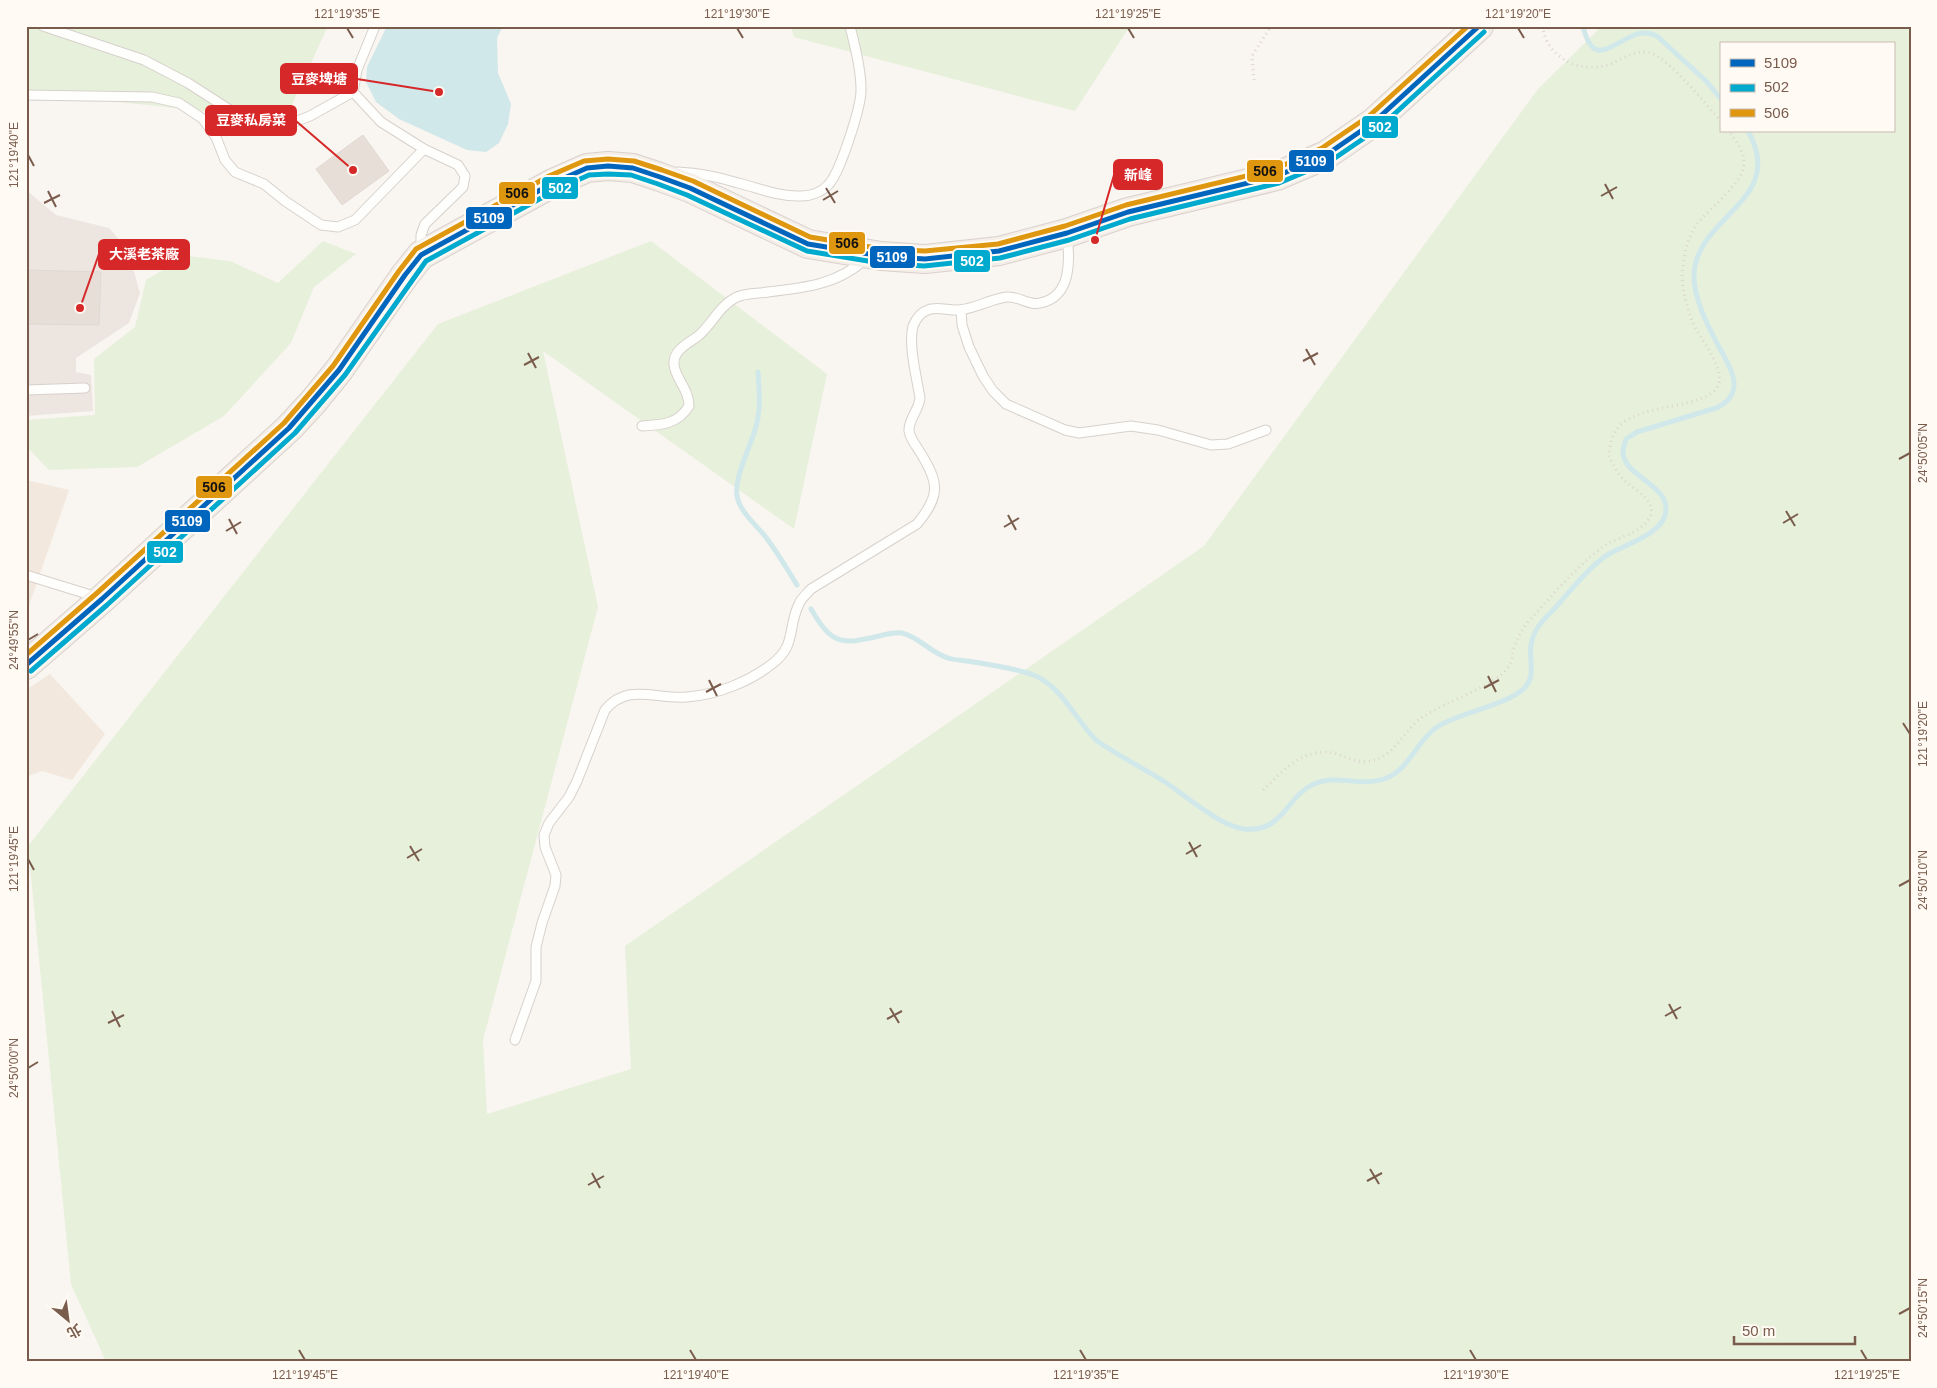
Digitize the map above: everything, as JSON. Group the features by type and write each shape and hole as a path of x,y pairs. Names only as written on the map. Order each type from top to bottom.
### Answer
{"main road":[{"path":"26,665 102,599 290,428 314,401 421,255 553,183 587,168 608,166 633,168 660,177 690,188 808,244 870,254 925,259 999,251 1067,233 1128,212 1277,176 1326,155 1374,122 1478,26"}],"lane":[{"path":"43,26 144,60 188,83 244,119 266,127 287,125 310,116 353,92"},
{"path":"353,92 357,70 375,26"},
{"path":"660,177 678,172 691,173 737,182 777,194 803,196 817,193 829,184 840,162 854,122 861,91 850,26"},
{"path":"353,92 381,122 424,150 458,165 466,176 463,187 425,224 421,235 421,255"},
{"path":"26,95 152,97 179,103 203,119 216,137 225,160 235,172 264,184 285,201 322,225 338,227 355,220 424,150"},
{"path":"515,1040 536,981 536,947 555,886 556,875 545,847 544,835 549,823 569,797 577,781 605,710 612,701 623,695 636,693 657,697 687,697 716,692 743,682 771,665 785,652 791,638 800,602 811,589 917,524 934,500 935,484 931,470 909,434 909,426 919,406 920,398 912,338 914,325 921,314 930,309 961,310 1008,297 1017,298 1028,303 1041,303 1054,297 1063,286 1068,272 1070,260 1067,233"},
{"path":"642,426 670,423 684,414 689,406 688,395 674,364 676,356 682,347 703,332 734,298 744,295 792,290 840,278 856,268 870,254"},
{"path":"961,310 962,325 969,347 983,376 993,391 1006,404 1065,430 1080,433 1131,426 1158,430 1211,444 1228,444 1266,430"},
{"path":"26,390 86,388"},
{"path":"26,575 102,599"}],"path":[{"path":"1254,80 1252,56 1271,26"},
{"path":"1543,26 1550,48 1561,58 1576,65 1594,68 1612,64 1632,54 1645,51 1655,54 1672,68 1720,120"},
{"path":"1263,790 1291,762 1320,751 1336,754 1358,762 1370,762 1385,756 1397,746 1422,717 1494,680 1511,663 1519,635 1526,624 1584,563 1602,547 1636,531 1648,520 1652,512 1650,503 1641,492 1624,480 1614,466 1609,454 1612,435 1619,426 1630,418 1700,398 1717,388 1720,380 1718,367 1692,323 1683,292 1682,267 1687,244 1696,225 1736,181 1744,166 1742,150 1730,132"}],"shaded area":[{"path":"26,190 56,215 109,228 128,250 140,293 129,323 76,358 76,372 91,375 93,411 26,416"},
{"path":"26,480 69,490 26,614"},
{"path":"50,674 105,734 72,780 42,771 26,777 26,690"}],"green space":[{"path":"26,26 328,26 285,120 26,92"},
{"path":"791,26 1130,26 1075,111 794,37"},
{"path":"1602,26 1911,26 1911,1362 106,1362 71,1284 28,846 438,324 651,241 827,374 794,529 543,351 598,607 483,1040 487,1114 631,1069 625,946 1204,546 1538,89"},
{"path":"323,241 356,254 314,287 291,343 224,416 137,467 49,470 26,446 26,420 95,415 94,359 135,327 146,280 187,256 230,261 278,283"}],"water":[{"path":"387,26 503,26 497,38 498,73 511,104 508,124 499,143 486,152 467,150 399,119 376,102 366,82 367,67"}],"building":[{"path":"363,135 389,171 342,205 316,169"},
{"path":"26,270 101,272 99,325 26,324"}],"waterway":[{"path":"1583,26 1587,39 1592,47 1598,50 1605,50 1637,34 1647,33 1657,36 1706,81 1720,98"},
{"path":"811,609 825,630 839,639 855,641 891,633 902,633 948,658 1016,670 1042,679 1060,694 1097,741 1165,782 1214,817 1235,827 1257,829 1268,825 1276,820 1305,790 1322,781 1366,782 1384,779 1393,775 1407,762 1437,727 1499,703 1520,692 1527,685 1531,676 1532,640 1542,622 1594,565 1609,554 1655,530 1664,518 1666,507 1663,498 1657,490 1631,469 1625,461 1624,447 1626,439 1637,432 1716,408 1732,394 1734,386 1733,376 1702,313 1696,294 1694,276 1698,255 1708,237 1749,192 1757,175 1757,155 1748,132"},
{"path":"758,372 758,416 755,431 738,478 737,496 745,514 768,540 797,585"}],"transit line":[{"name":"506","path":"26,655 284,423 333,366 416,249 549,176 584,161 608,159 634,161 693,181 810,237 882,249 925,251 998,244 1065,226 1126,205 1275,169 1322,148 1369,116 1468,26"},
{"name":"5109","path":"26,665 102,599 289,428 339,370 421,255 553,183 587,168 608,166 633,168 660,177 690,188 808,244 881,256 925,259 999,251 1067,233 1128,212 1277,176 1326,155 1374,122 1479,26"},
{"name":"502","path":"31,671 107,605 295,433 345,375 426,261 556,190 589,175 631,175 658,184 687,195 807,251 880,263 924,266 1000,258 1069,240 1130,219 1279,183 1329,162 1379,128 1484,32"}],"place":[{"name":"豆麥埤塘","path":"439,92"},
{"name":"豆麥私房菜","path":"353,170"},
{"name":"新峰","path":"1095,240"},
{"name":"大溪老茶廠","path":"80,308"}]}
